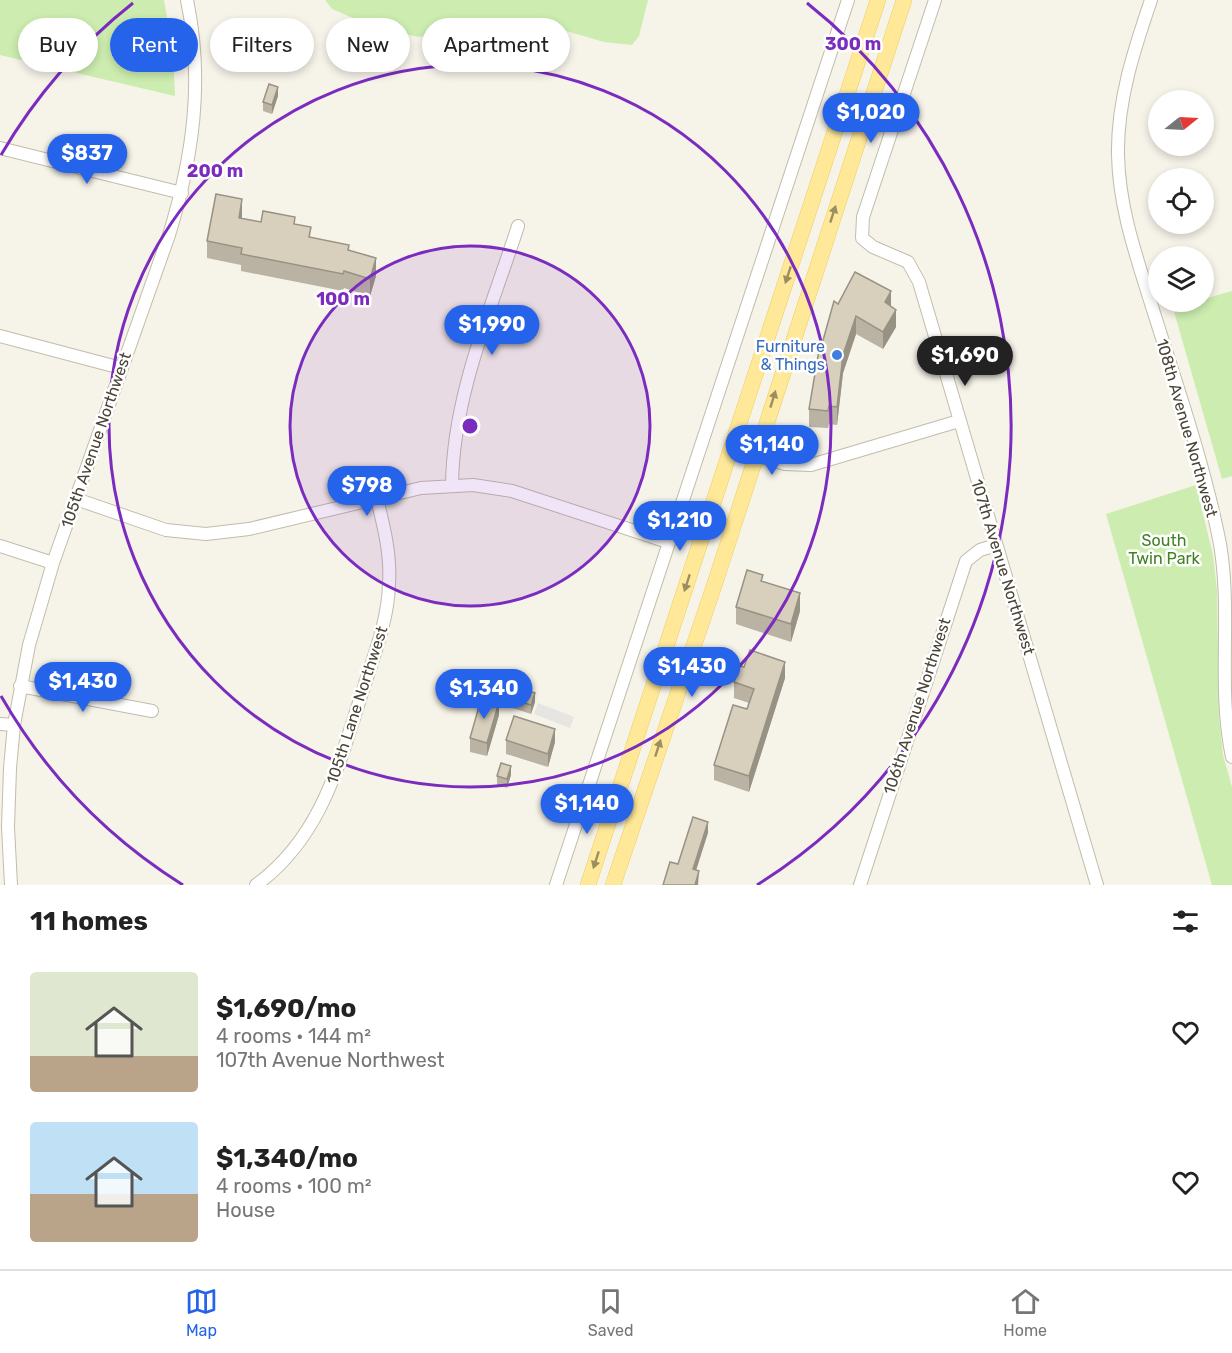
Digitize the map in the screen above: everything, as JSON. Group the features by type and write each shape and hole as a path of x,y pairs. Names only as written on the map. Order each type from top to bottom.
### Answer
{"main road":[{"path":"588,885 878,0"},
{"path":"613,885 716,583 755,455 904,0"}],"street":[{"name":"105th Avenue Northwest","path":"11,885 8,806 15,725 20,686 36,616 182,192 194,131 196,92 194,41 187,0"},
{"path":"556,885 848,0"},
{"name":"107th Avenue Northwest","path":"935,0 861,228 862,238 873,247 898,255 908,262 920,282 1097,885"},
{"name":"108th Avenue Northwest","path":"1150,0 1130,66 1124,96 1118,153 1120,180 1129,233 1212,509 1225,576 1229,631 1225,702 1232,756"},
{"path":"0,148 182,192"},
{"path":"452,485 457,419 518,226"},
{"path":"0,336 121,368"},
{"path":"731,448 785,464 811,465 959,421"},
{"path":"76,499 166,530 206,534 243,531 421,488 452,485 512,491 668,542"},
{"name":"105th Lane Northwest","path":"256,885 284,861 304,837 328,794 342,757 387,606 389,567 377,499"},
{"name":"106th Avenue Northwest","path":"860,885 966,561 980,550 996,545"},
{"path":"0,546 53,563"},
{"path":"20,686 152,711"},
{"path":"0,724 15,725"}],"green space":[{"path":"0,0 164,0 167,18 110,18 110,72 174,72 175,96 73,72 98,72 98,18 18,18 18,59 0,55"},
{"path":"325,0 648,0 639,36 632,45 604,42 570,32 570,18 422,18 422,36 419,37 410,35 410,18 353,18 332,9"},
{"path":"1232,291 1232,476 1222,479 1174,312 1214,312 1214,296"},
{"name":"South Twin Park","path":"1196,485 1213,555 1217,590 1219,717 1223,755 1232,787 1232,885 1212,885 1106,514"}],"shaded area":[{"path":"538,703 574,717 570,728 534,714"}],"building":[{"path":"269,84 278,87 272,105 263,102"},
{"path":"216,194 242,199 239,218 261,222 263,211 295,217 294,224 311,227 309,237 349,245 348,250 376,258 370,279 344,271 343,274 241,254 242,248 207,241"},
{"name":"Furniture & Things","path":"855,272 891,291 885,302 896,310 883,332 856,316 843,355 837,407 829,406 828,411 809,409 820,344 822,344 834,301 838,304"},
{"path":"747,570 763,575 761,581 800,593 791,624 736,607"},
{"path":"750,650 785,662 749,776 714,765 733,705 747,709 754,689 734,682 740,666 744,667"},
{"path":"508,683 535,693 531,705 503,696"},
{"path":"482,696 499,702 487,743 470,738"},
{"path":"514,716 555,729 548,754 506,740"},
{"path":"501,763 511,766 507,779 497,776"},
{"path":"693,817 708,822 693,869 699,871 695,885 663,885 670,862 678,864"}],"place":[{"name":"Furniture & Things","path":"837,355"}]}
